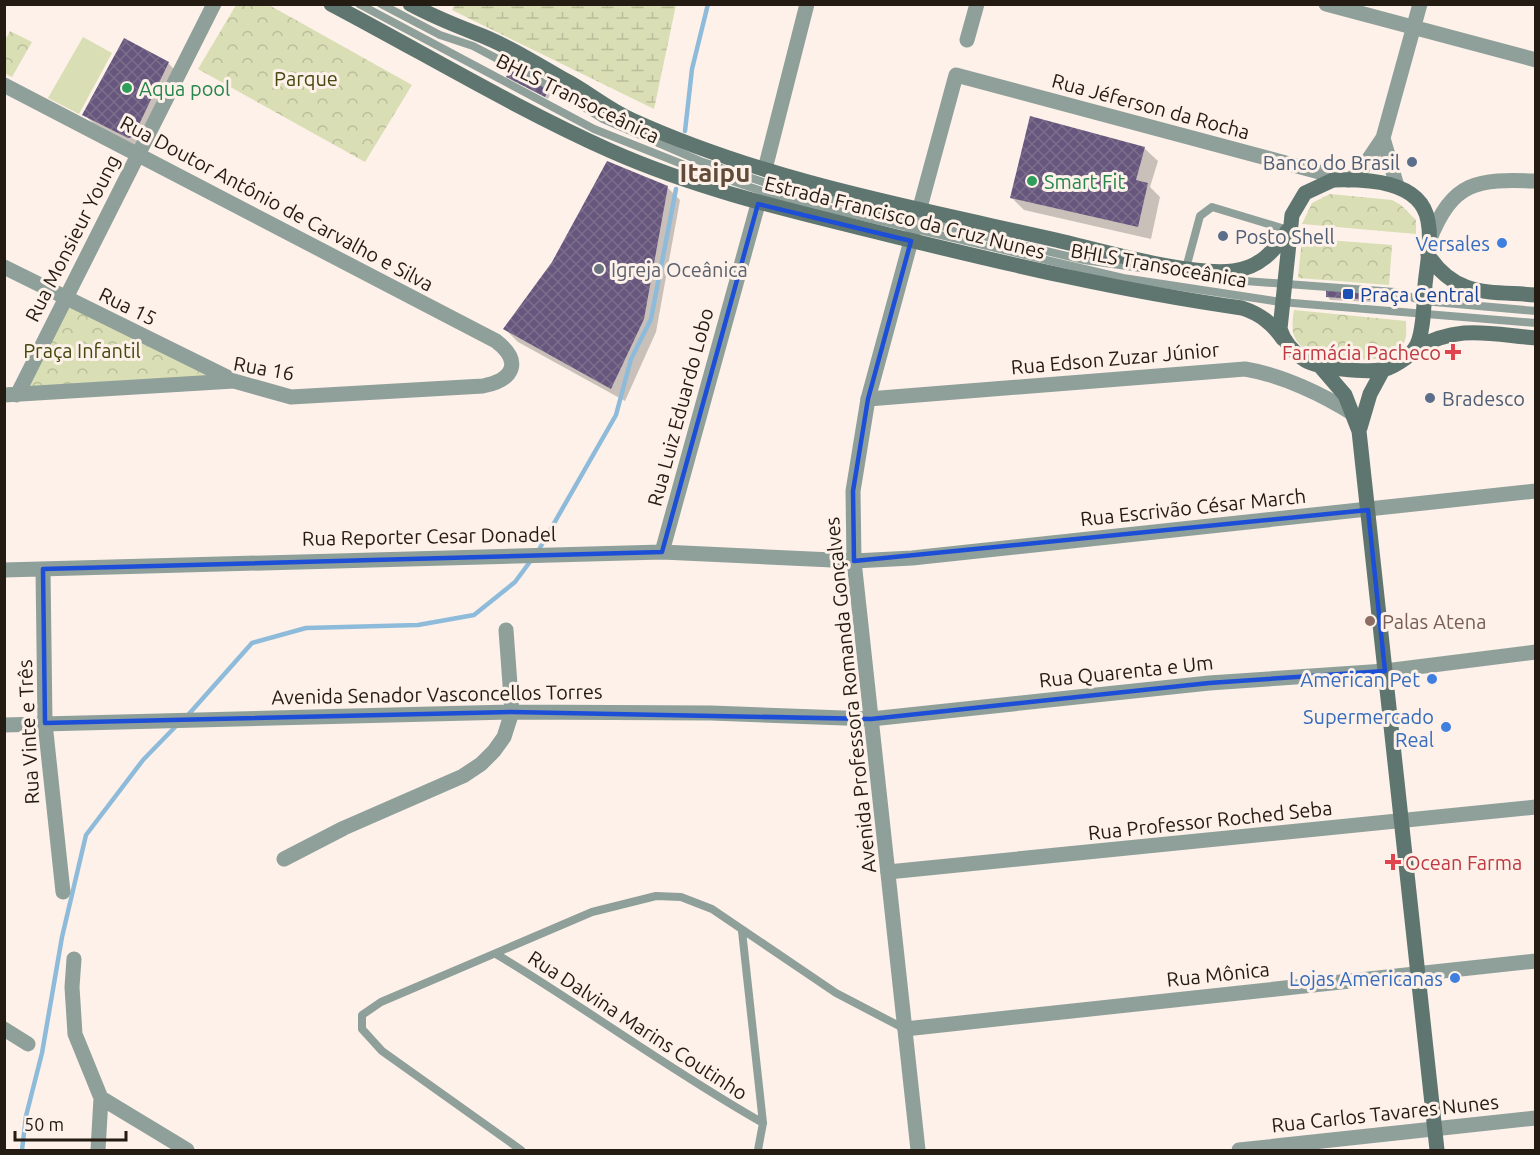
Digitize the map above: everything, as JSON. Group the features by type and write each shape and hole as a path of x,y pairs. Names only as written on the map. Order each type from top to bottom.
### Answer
{"main road":[{"name":"Estrada Francisco da Cruz Nunes","path":"331,4 491,91 611,151 718,192 758,204 915,224 1186,268 1227,271 1249,267 1267,257 1288,230"},
{"name":"Estrada Francisco da Cruz Nunes","path":"410,4 455,27 476,33 566,80 632,120 915,224 1098,285 1242,308 1257,313 1269,321 1293,351 1320,366"},
{"path":"1283,339 1279,319 1288,230 1292,215 1305,193 1333,180 1349,180 1397,186 1409,191 1422,205 1428,221 1429,248 1423,307 1415,349"},
{"path":"1429,248 1448,280 1465,288 1536,295"},
{"path":"1359,431 1370,394 1383,370 1436,337 1462,332 1536,338"},
{"path":"1320,366 1383,370"},
{"path":"1320,366 1345,395 1355,415 1359,431 1437,1150"}],"street":[{"name":"Rua Monsieur Young","path":"11,395 139,155 214,4"},
{"path":"765,169 807,4"},
{"path":"967,40 977,4"},
{"path":"1326,4 1536,60"},
{"path":"1349,180 1360,171 1383,138 1420,4"},
{"name":"Avenida Professora Romanda Gonçalves","path":"918,1150 854,561 853,491 868,399 956,75"},
{"name":"Rua Jéferson da Rocha","path":"956,75 1323,173 1333,180"},
{"name":"Rua Doutor Antônio de Carvalho e Silva","path":"4,85 496,341 510,352 510,371"},
{"path":"1383,138 1397,186"},
{"path":"1429,248 1435,226 1454,198 1469,186 1491,180 1536,181"},
{"name":"Rua Luiz Eduardo Lobo","path":"662,552 758,204"},
{"name":"Rua 15","path":"4,267 234,381"},
{"name":"Rua Edson Zuzar Júnior","path":"868,399 1245,369 1258,371 1319,395 1355,415"},
{"name":"Rua 16","path":"11,395 234,381 291,396 483,386 503,380 510,371"},
{"name":"Rua Escrivão César March","path":"854,561 912,558 1536,491"},
{"name":"Rua Reporter Cesar Donadel","path":"4,570 662,552 854,561"},
{"name":"Rua Vinte e Três","path":"43,569 45,723 63,892"},
{"path":"284,859 344,828 463,776 481,764 504,737 512,712 506,630"},
{"name":"Rua Quarenta e Um","path":"871,719 1209,683 1385,671 1536,652"},
{"name":"Avenida Senador Vasconcellos Torres","path":"4,724 512,712 711,713 871,719"},
{"name":"Rua Professor Roched Seba","path":"888,872 1536,807"},
{"path":"74,959 72,998 75,1034 101,1098 98,1150"},
{"name":"Rua Mônica","path":"905,1029 1536,961"},
{"path":"4,1029 28,1044"},
{"path":"101,1098 187,1150"},
{"name":"Rua Carlos Tavares Nunes","path":"1239,1150 1536,1118"}],"lane":[{"name":"BHLS Transoceânica","path":"359,4 559,111 633,145 747,188 1084,260 1219,280 1395,292 1423,307 1536,323"},
{"name":"BHLS Transoceânica","path":"381,4 440,34 473,46 547,84 603,119 700,161 763,182 915,224 1123,278 1281,302 1536,311"},
{"path":"1186,268 1200,216 1212,207 1288,230"},
{"name":"Rua Dalvina Marins Coutinho","path":"521,1150 382,1052 368,1039 361,1021 367,1009 592,912 657,896 681,897 699,903 859,1006 905,1029"},
{"name":"Rua Dalvina Marins Coutinho","path":"742,931 763,1124 758,1150"},
{"name":"Rua Dalvina Marins Coutinho","path":"495,954 561,994 704,1090 763,1124"}],"highlighted area":[{"path":"758,204 911,241 868,399 853,491 854,561 1368,510 1385,671 1209,683 871,719 512,712 45,723 43,569 662,552"}],"green space":[{"name":"Parque","path":"236,5 269,5 412,85 365,162 198,69"},
{"path":"455,5 676,5 654,109 452,10"},
{"path":"10,31 32,42 12,77 4,73 5,40"},
{"path":"83,37 112,53 79,114 48,98"},
{"path":"1330,194 1392,200 1401,205 1416,220 1416,234 1302,224 1312,203"},
{"path":"1302,238 1392,245 1389,285 1298,278"},
{"name":"Praça Infantil","path":"67,305 206,372 212,379 24,388"},
{"path":"1294,310 1406,321 1406,338 1399,349 1390,355 1378,358 1366,360 1317,355 1303,347 1295,338"}],"building":[{"name":"Aqua pool","path":"124,38 169,62 133,137 128,138 82,115"},
{"path":"510,70 549,89 545,97 506,77"},
{"path":"1030,116 1145,147 1136,180 1148,183 1138,227 1010,198"},
{"name":"Igreja Oceânica","path":"607,161 668,186 644,319 611,389 503,329 552,262"},
{"name":"Praça Central","path":"1326,288 1370,291 1370,300 1326,297"}],"waterway":[{"path":"685,131 692,69 708,4"},
{"path":"537,553 616,415 631,359 651,319 676,189"},
{"path":"188,715 252,643 306,628 418,625 474,615 515,582 532,559"},
{"path":"22,1150 26,1116 42,1053 62,937 86,835 143,760 177,725"}],"place":[{"name":"Aqua pool","path":"127,88"},
{"name":"Banco do Brasil","path":"1412,162"},
{"name":"Smart Fit","path":"1032,181"},
{"name":"Posto Shell","path":"1223,236"},
{"name":"Versales","path":"1502,243"},
{"name":"Igreja Oceânica","path":"599,269"},
{"name":"Praça Central","path":"1348,294"},
{"name":"Farmácia Pacheco","path":"1453,352"},
{"name":"Bradesco","path":"1430,398"},
{"name":"Palas Atena","path":"1370,621"},
{"name":"American Pet","path":"1432,679"},
{"name":"Supermercado Real","path":"1446,727"},
{"name":"Ocean Farma","path":"1393,862"},
{"name":"Lojas Americanas","path":"1455,978"}],"district":[{"name":"Itaipu","path":"715,172"}]}
